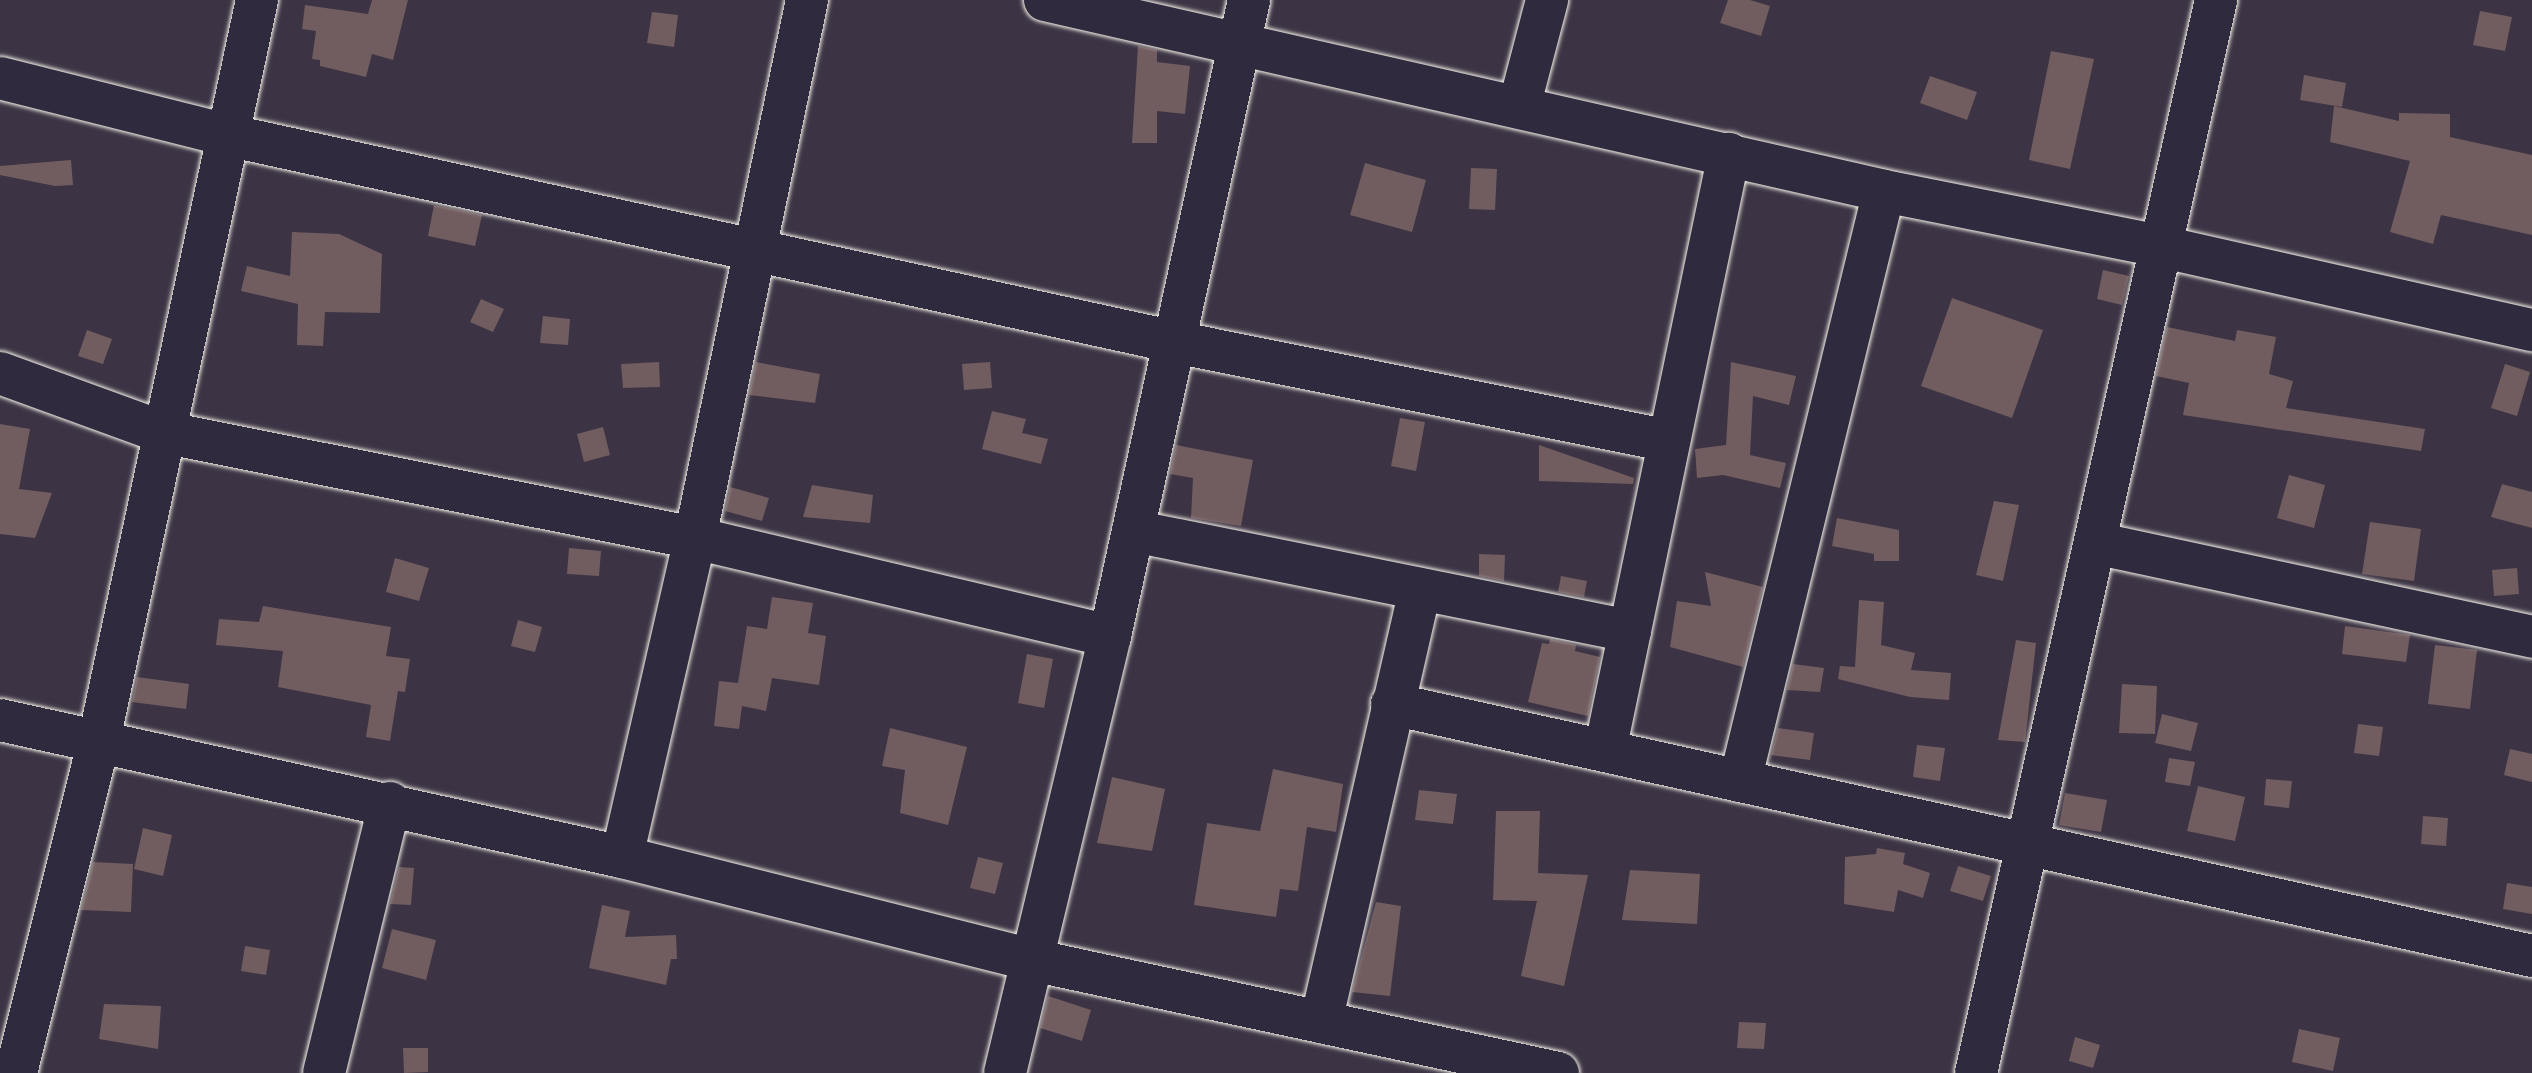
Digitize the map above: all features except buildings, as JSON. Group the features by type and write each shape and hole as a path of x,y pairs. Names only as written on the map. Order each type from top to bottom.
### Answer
{"street":[{"path":"16,1073 99,740 162,432 257,0"},
{"path":"622,857 695,538 807,0"},
{"path":"1045,0 1884,191 2163,247 2532,330"},
{"path":"1005,1073 1110,636 1249,0"},
{"path":"1519,107 1547,0"},
{"path":"1976,1073 2216,0"},
{"path":"0,78 227,135 1175,342 1669,441"},
{"path":"1605,751 1729,154"},
{"path":"1740,781 1884,191"},
{"path":"0,373 162,432 695,538 1110,636"},
{"path":"1133,531 1630,631"},
{"path":"2095,543 2532,637"},
{"path":"1321,1022 1420,589"},
{"path":"1392,704 2532,956"},
{"path":"0,720 390,803 622,857 1032,960 1558,1073"},
{"path":"324,1073 390,803"}]}
